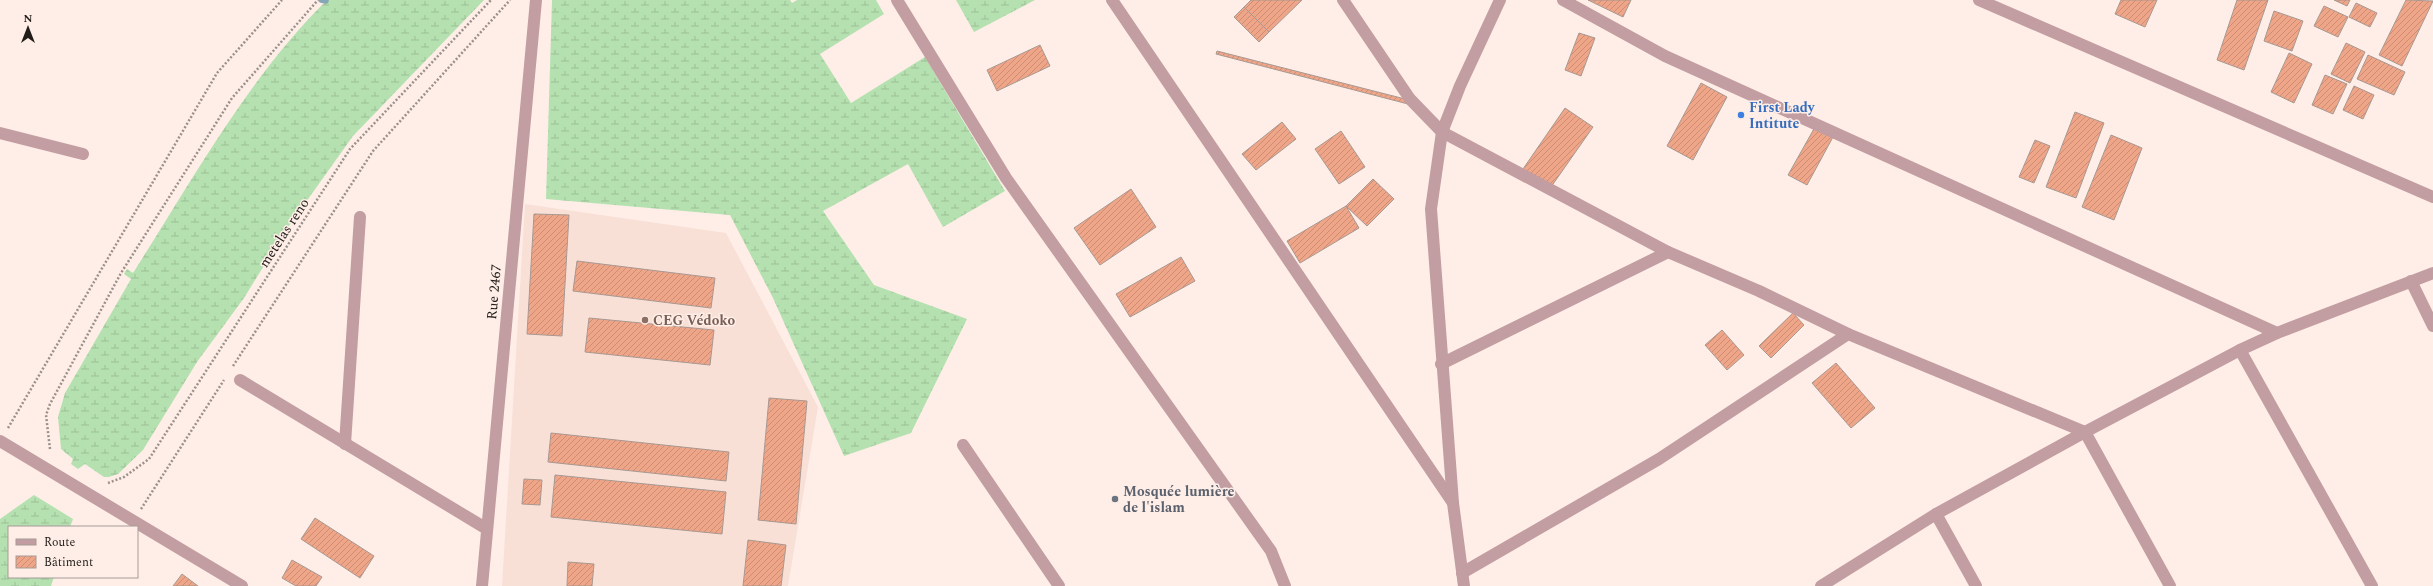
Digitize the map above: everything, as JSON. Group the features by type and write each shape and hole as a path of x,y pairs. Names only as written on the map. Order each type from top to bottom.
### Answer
{"street":[{"name":"Rue 2467","path":"482,586 536,0"},
{"path":"897,0 1006,178 1271,551 1285,586"},
{"path":"1112,0 1453,503"},
{"path":"1343,0 1410,99 1442,132 1668,252 1759,291 1848,334 2085,432 2170,586"},
{"path":"1464,586 1453,503 1441,364 1431,209 1442,132 1460,86 1500,0"},
{"path":"1563,0 1665,56 2277,333"},
{"path":"1978,0 2433,197"},
{"path":"0,133 83,154"},
{"path":"346,444 360,217"},
{"path":"1441,364 1668,252"},
{"path":"1820,586 1936,514 2085,432 2240,350 2277,333 2433,273"},
{"path":"2411,281 2433,326"},
{"path":"1462,573 1659,460 1848,334"},
{"path":"2240,350 2372,586"},
{"path":"240,380 487,529"},
{"path":"0,441 242,586"},
{"path":"964,445 1059,586"},
{"path":"1936,514 1976,586"}],"path":[{"path":"0,441 217,73 282,0"},
{"path":"50,449 46,415 50,404 121,273 232,98 318,0"},
{"name":"metelas reno","path":"108,483 124,477 149,460 350,150 491,0"},
{"path":"231,369 373,151 510,0"},
{"path":"133,521 227,376"}],"shaded area":[{"name":"CEG Védoko","path":"525,204 726,233 818,407 788,586 502,586"}],"green space":[{"path":"327,0 484,0 353,136 286,230 244,298 197,362 143,450 118,474 109,477 104,477 85,464 78,469 71,464 73,459 61,449 58,417 65,393 131,279 124,274 127,269 133,273 222,131 246,96 298,31"},
{"path":"552,0 790,0 792,3 797,0 876,0 884,14 820,54 851,103 925,57 1005,191 943,227 908,164 823,211 874,285 967,319 911,433 844,456 773,298 730,215 546,199"},
{"path":"956,0 1035,0 974,32"},
{"path":"34,495 73,519 70,526 8,526 8,578 54,578 51,586 0,586 0,519"}],"building":[{"path":"1251,0 1302,0 1269,32 1244,7"},
{"path":"1588,0 1631,0 1623,17"},
{"path":"2121,0 2157,0 2145,27 2115,14"},
{"path":"2237,0 2268,0 2244,70 2217,60"},
{"path":"2334,0 2350,0 2347,6"},
{"path":"2406,0 2433,1 2402,66 2379,55"},
{"path":"2356,3 2377,13 2370,27 2349,17"},
{"path":"2324,6 2348,17 2338,37 2314,26"},
{"path":"1244,7 1269,32 1259,42 1234,17"},
{"path":"2274,11 2303,21 2292,51 2264,41"},
{"path":"1579,33 1595,38 1581,76 1565,70"},
{"path":"2346,43 2365,52 2350,83 2331,74"},
{"path":"1040,45 1050,66 997,91 987,70"},
{"path":"1217,51 1409,100 1408,104 1216,54"},
{"path":"2289,53 2312,64 2294,103 2271,92"},
{"path":"2368,55 2405,72 2394,95 2357,79"},
{"path":"2325,75 2347,84 2333,114 2312,105"},
{"path":"1701,83 1727,97 1693,160 1667,146"},
{"path":"2354,86 2374,95 2363,119 2343,110"},
{"path":"1565,108 1593,127 1551,187 1523,169"},
{"path":"2075,112 2104,123 2076,198 2046,187"},
{"path":"1282,122 1296,139 1256,170 1242,154"},
{"path":"1815,127 1833,137 1807,185 1788,175"},
{"path":"1341,131 1365,167 1339,184 1315,149"},
{"path":"2111,135 2142,148 2114,220 2082,207"},
{"path":"2035,140 2050,146 2034,183 2019,177"},
{"path":"1373,179 1394,199 1367,226 1346,206"},
{"path":"1131,189 1156,227 1100,265 1074,228"},
{"path":"1346,206 1359,228 1300,263 1287,241"},
{"path":"534,214 569,215 562,336 527,334"},
{"path":"1181,257 1195,281 1130,317 1116,294"},
{"path":"577,261 715,278 711,308 573,291"},
{"path":"1793,313 1804,325 1771,358 1759,346"},
{"path":"589,318 714,330 710,365 585,352"},
{"path":"1722,330 1744,355 1727,370 1705,345"},
{"path":"1836,363 1875,408 1851,428 1812,383"},
{"path":"769,398 807,401 796,524 758,520"},
{"path":"551,433 729,452 726,481 548,462"},
{"path":"555,475 726,492 722,534 551,517"},
{"path":"524,479 542,480 540,505 522,504"},
{"path":"315,518 374,556 360,578 301,539"},
{"path":"748,540 786,545 781,586 743,586"},
{"path":"292,560 322,577 316,586 296,586 282,578"},
{"path":"568,562 594,564 592,586 567,586"},
{"path":"182,574 198,586 173,586"}],"waterway":[{"path":"321,0 326,1"}],"place":[{"name":"First Lady Intitute","path":"1741,115"},
{"name":"CEG Védoko","path":"645,320"},
{"name":"Mosquée lumière de l'islam","path":"1115,499"}]}
